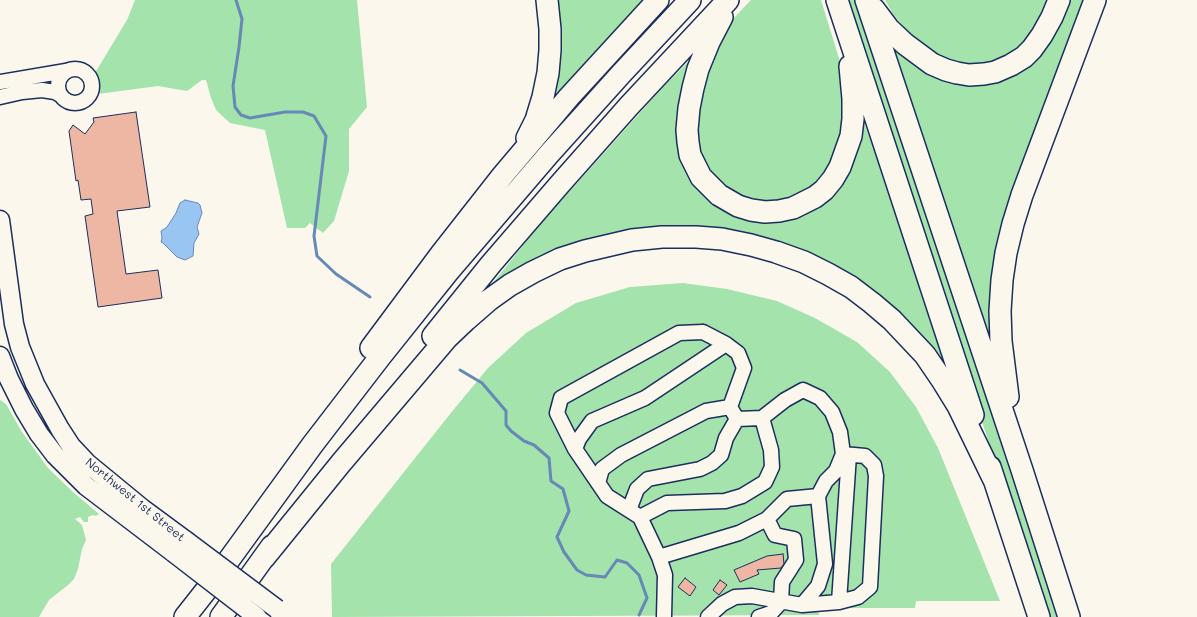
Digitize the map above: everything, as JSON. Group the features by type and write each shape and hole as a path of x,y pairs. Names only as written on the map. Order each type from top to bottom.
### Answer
{"highway":[{"path":"503,175 527,139 536,120 543,97 548,73 550,50 550,29 547,0"},
{"path":"249,531 336,398 388,324 441,254 503,175 569,97 658,0"},
{"path":"185,617 215,579 313,444 380,357 476,239 549,154 690,0"},
{"path":"221,617 314,488 384,396 486,270 629,106 728,0"},
{"path":"733,0 720,19 708,42 698,69 689,108 687,130 688,142 690,155 696,168 708,186 719,196 738,206 765,212 793,208 815,197 833,179 846,154 852,125 853,99 850,64 837,0"},
{"path":"837,0 1039,617"},
{"path":"867,0 889,29 905,44 926,60 946,70 969,75 995,72 1012,65 1024,57 1042,36 1059,0"},
{"path":"867,0 1069,617"},
{"path":"1022,470 1009,401 1001,341 1000,310 1006,253 1022,195 1095,0"},
{"path":"264,558 447,338 489,300 510,285 560,259 585,251 632,240 662,236 696,236 722,239 751,245 804,262 851,287 892,320 925,355 958,406 994,480"},
{"path":"1028,581 1034,617"},
{"path":"1059,585 1073,617"}],"main road":[{"name":"Northwest 1st Street","path":"0,220 14,324 20,347 35,384 71,446 92,468 143,509 180,546 257,617"},
{"name":"Northwest 1st Street","path":"0,356 4,381 24,409 35,428 55,455 71,472 102,499 180,546 282,613"}],"street":[{"path":"0,82 77,69 87,74 92,83 92,89 86,99 75,104 64,100 55,92 42,90 22,92 0,97"},
{"path":"60,95 57,85 62,75 66,71"},
{"path":"664,617 665,575 659,557 634,513 607,496 575,449 557,413 561,398 679,333 702,332 726,344 738,353 744,368 730,407"},
{"path":"575,449 579,439 592,421 645,398 726,344"},
{"path":"737,419 762,418 785,400 803,390 820,398 832,412 840,432 846,455 839,602"},
{"path":"730,407 737,419"},
{"path":"598,483 602,469 621,455 706,411 730,407"},
{"path":"634,513 667,503 725,501 742,496 765,482 772,467 771,450 762,418"},
{"path":"634,513 637,489 648,479 700,469 712,463 721,455 726,438 737,419"},
{"path":"802,605 818,586 825,564 818,496 826,481 836,470 846,455"},
{"path":"708,617 722,604 735,597 752,596 770,598 781,602 802,605 839,602 858,597 870,587 876,476 874,465 865,456 846,455"},
{"path":"659,557 739,533 767,519 787,499 818,496"},
{"path":"759,617 771,613 781,602 782,582 796,560 794,538 775,535 767,519"}],"green space":[{"path":"135,0 357,0 367,107 349,129 349,171 334,221 323,233 310,223 305,228 287,228 265,130 230,123 216,110 206,80 202,80 187,91 158,86 98,94 98,81 95,73 127,20"},
{"path":"549,0 649,0 535,127"},
{"path":"751,0 821,0 842,68 840,73 844,87 845,111 837,158 819,183 793,200 757,203 721,188 696,151 694,107 718,39 732,20"},
{"path":"844,0 860,0 1063,617 1046,617"},
{"path":"885,0 1050,0 1037,28 1023,44 1006,57 984,64 967,66 946,61 928,50 908,32 893,14"},
{"path":"1064,0 1090,0 1029,162 995,360 884,24 930,67 1012,69"},
{"path":"696,54 683,102 714,197 808,207 862,118 877,157 948,371 852,284 666,232 480,299 542,222 663,87"},
{"path":"683,283 727,289 777,301 815,318 857,342 890,372 916,407 938,448 1000,601 916,601 915,608 819,608 819,615 332,617 331,564 488,368 526,333 576,303 630,287"},
{"path":"0,400 6,404 22,432 48,468 99,514 88,517 88,522 84,522 80,517 75,519 82,525 86,540 82,549 78,569 74,579 49,600 39,617 0,617"}],"water":[{"path":"185,200 198,203 202,213 197,227 199,234 194,243 193,256 185,260 177,257 161,242 161,231 167,227 176,213 180,203"}],"building":[{"path":"136,112 150,207 117,211 126,274 158,270 162,298 98,307 85,216 93,214 91,199 81,200 78,180 76,181 69,131 73,125 85,134 94,122 93,118"},
{"path":"783,554 784,564 781,568 757,570 759,574 740,582 734,570 767,556"},
{"path":"685,578 696,587 690,596 678,587"},
{"path":"720,580 727,585 719,595 713,590"}],"waterway":[{"path":"236,0 242,19 233,86 235,107 241,115 250,118 285,112 303,112 314,116 326,136 314,236 317,256 336,274 370,297"},
{"path":"460,370 482,383 506,411 506,425 511,431 524,441 534,445 549,458 551,481 563,489 569,511 557,537 564,552 577,570 586,575 605,577 617,560 627,563 639,575 647,598 639,615"}]}
